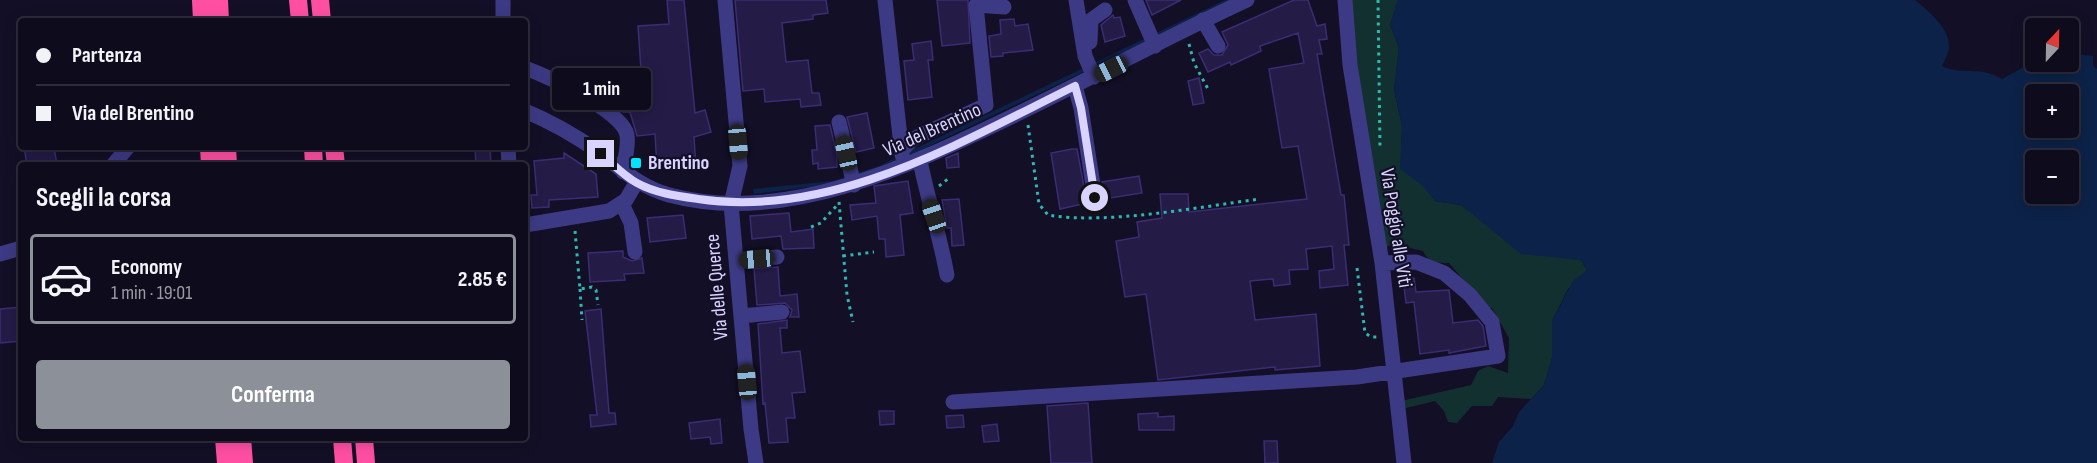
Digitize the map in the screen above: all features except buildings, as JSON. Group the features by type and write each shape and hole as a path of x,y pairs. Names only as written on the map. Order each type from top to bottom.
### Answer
{"highway":[{"path":"201,0 202,18"},
{"path":"219,0 220,18"},
{"path":"298,0 300,18"},
{"path":"320,0 322,18"},
{"path":"224,441 225,463"},
{"path":"242,441 244,463"},
{"path":"342,441 344,463"},
{"path":"364,441 366,463"}],"street":[{"path":"503,0 503,18"},
{"name":"Via delle Querce","path":"725,0 740,166 731,204 756,463"},
{"path":"885,0 904,167"},
{"path":"1076,0 1085,56 1094,77"},
{"path":"1136,0 1155,46"},
{"name":"Via del Brentino","path":"528,112 555,123 636,183 669,195 731,204 838,195 854,185 920,161 1246,0"},
{"name":"Via Poggio alle Viti","path":"1345,0 1350,64 1382,263 1404,463"},
{"path":"901,151 913,139 986,105 976,5 1004,7"},
{"path":"1085,56 1090,44 1091,20 1105,10"},
{"path":"1203,20 1218,46"},
{"path":"528,69 577,93 624,127 628,138 623,172"},
{"path":"1075,86 1081,108 1095,198"},
{"path":"839,122 854,185"},
{"path":"116,162 126,150"},
{"path":"920,161 925,190 939,228 947,275"},
{"path":"528,225 609,211 622,204 636,183"},
{"path":"622,204 631,223 635,252"},
{"path":"0,254 18,249"},
{"path":"737,261 777,257"},
{"path":"953,402 1394,373 1498,356 1492,322 1470,295 1444,273 1416,262 1382,263"},
{"path":"741,312 780,309"}],"path":[{"path":"1378,0 1380,148"},
{"path":"1184,30 1194,63 1208,89"},
{"path":"1023,111 1031,139 1039,204 1048,215 1063,217 1141,213 1260,200"},
{"path":"811,227 821,223 838,195"},
{"path":"838,195 843,256 853,322"},
{"path":"573,218 582,320"},
{"path":"843,256 874,252"},
{"path":"1357,268 1365,333 1371,338 1390,337"},
{"path":"580,289 592,286 596,290 598,305"}],"green space":[{"path":"1345,0 1398,0 1390,25 1399,48 1394,90 1402,126 1401,169 1423,185 1435,201 1461,205 1481,220 1581,260 1587,270 1568,289 1552,321 1552,358 1544,385 1531,399 1498,397 1492,406 1472,406 1457,423 1448,422 1444,411 1435,401 1398,410 1397,402 1471,385 1478,371 1488,366 1508,373 1509,338 1492,308 1487,308 1449,263 1433,262 1423,251 1393,244 1380,250"}],"water":[{"path":"1225,0 1233,0 917,152 834,184 754,194 753,189 833,181 879,166"},
{"path":"1398,0 1915,0 1937,20 1946,33 1949,49 1942,66 1949,69 1986,72 2002,79 2025,66 2025,72 2079,72 2079,54 2093,56 2093,66 2097,69 2097,463 1492,463 1499,442 1513,426 1519,412 1544,385 1552,358 1552,321 1573,281 1587,270 1581,260 1521,254 1461,205 1435,201 1423,186 1400,169 1402,126 1394,90 1399,48 1390,25"}],"place":[{"name":"Brentino","path":"636,163"}],"route":[{"path":"601,154 636,183 669,195 731,204 788,197 854,185 920,161 1075,86 1081,108 1095,198"}]}
